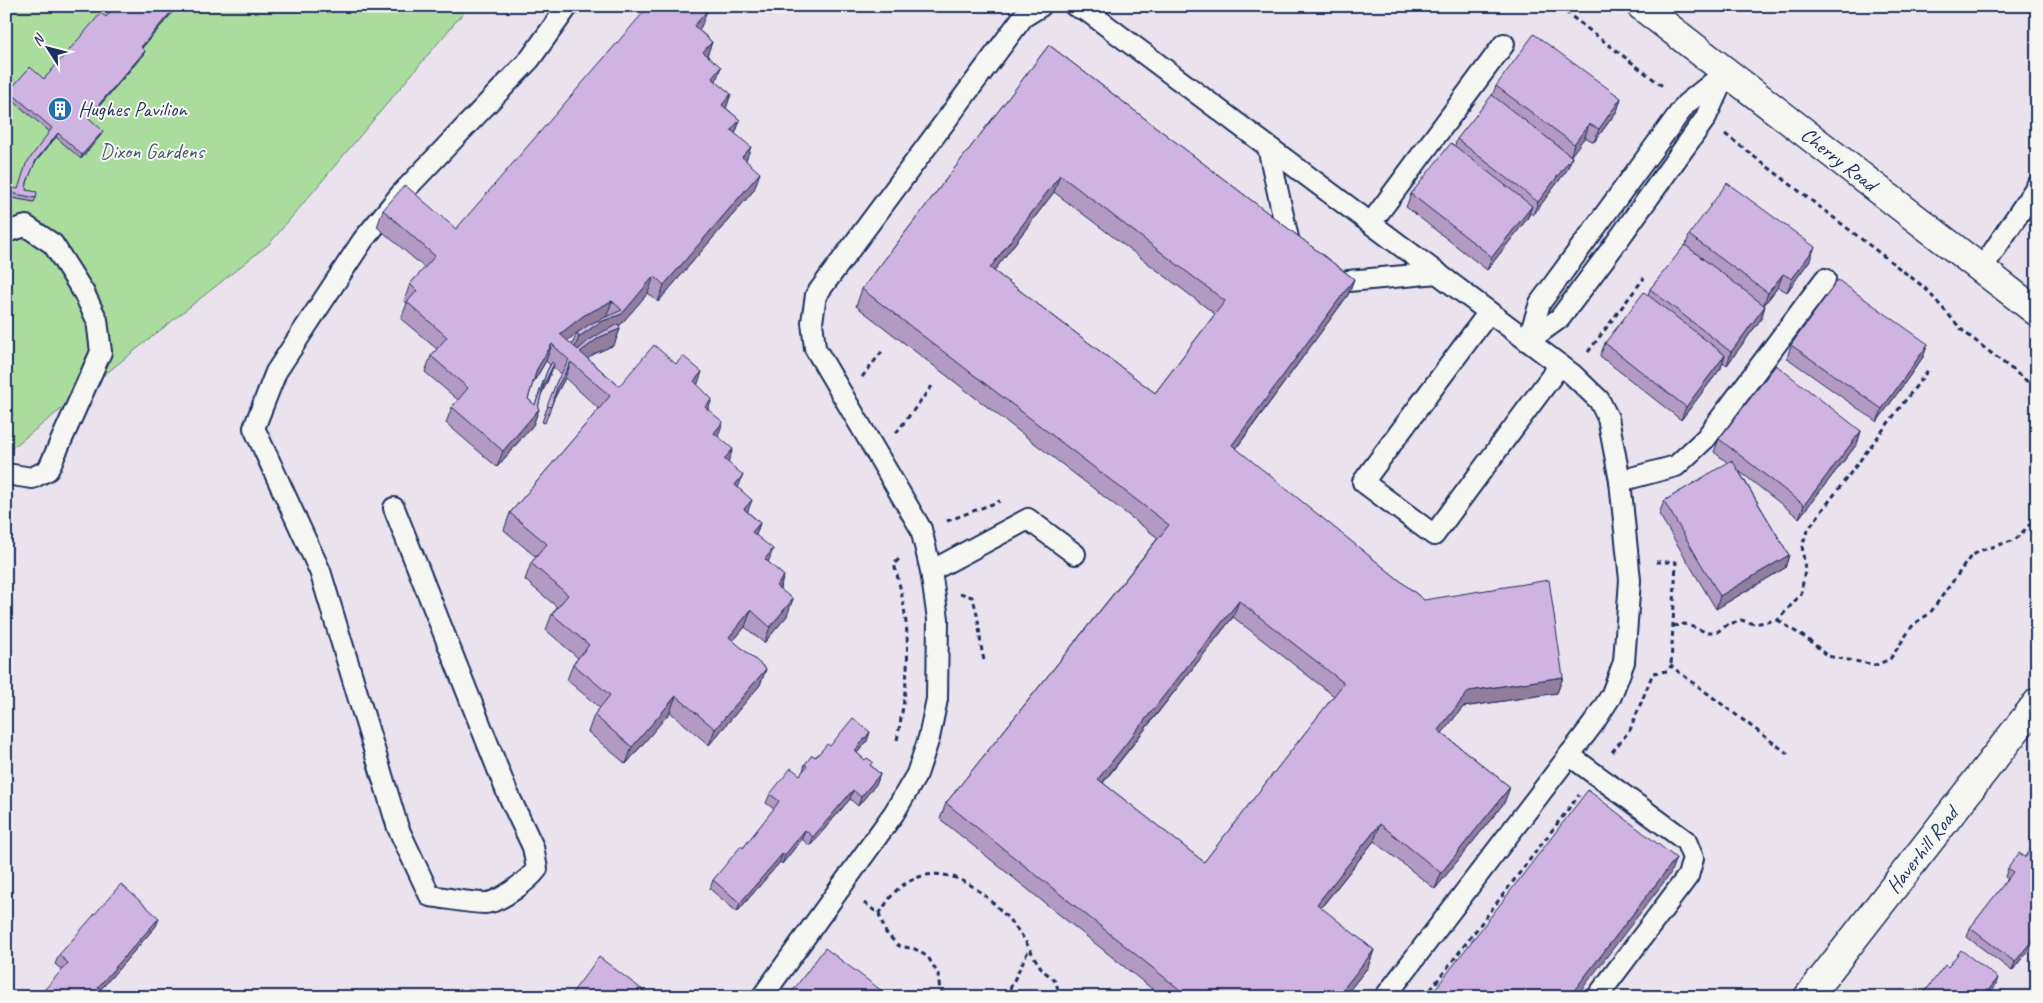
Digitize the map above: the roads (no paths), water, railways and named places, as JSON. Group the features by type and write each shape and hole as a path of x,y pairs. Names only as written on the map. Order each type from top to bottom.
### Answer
{"main road":[{"name":"Cherry Road","path":"1641,6 1981,270 2035,306"},
{"name":"Haverhill Road","path":"1808,997 2037,702"}],"lane":[{"path":"394,508 507,792 533,847 537,869 530,879 515,890 488,903 430,896 398,828 320,572 254,428 276,372 363,240 402,194 530,59 568,6"},
{"path":"762,997 894,813 917,774 929,738 938,699 938,619 931,571 921,529 815,348 812,322 816,295 1023,17 1040,6"},
{"path":"1075,6 1086,11 1572,374 1599,400 1608,418 1620,481 1630,580 1624,662 1611,696 1569,755 1385,997"},
{"path":"1370,223 1504,44"},
{"path":"1528,341 1540,303 1686,104 1726,72"},
{"path":"1528,341 1560,318 1705,119 1726,72"},
{"path":"1268,147 1288,238"},
{"path":"1981,270 2037,186"},
{"path":"6,232 26,226 53,244 84,293 97,320 101,352 48,470 32,478 6,474"},
{"path":"1348,281 1438,274"},
{"path":"1620,481 1676,466 1706,438 1825,279"},
{"path":"1490,312 1362,482 1434,535 1560,365"},
{"path":"931,571 1028,519 1075,554"},
{"path":"1569,755 1686,841 1693,858 1688,876 1597,997"}],"place":[{"name":"Hughes Pavilion","path":"60,109"}],"park label":[{"name":"Dixon Gardens","path":"152,151"}]}
